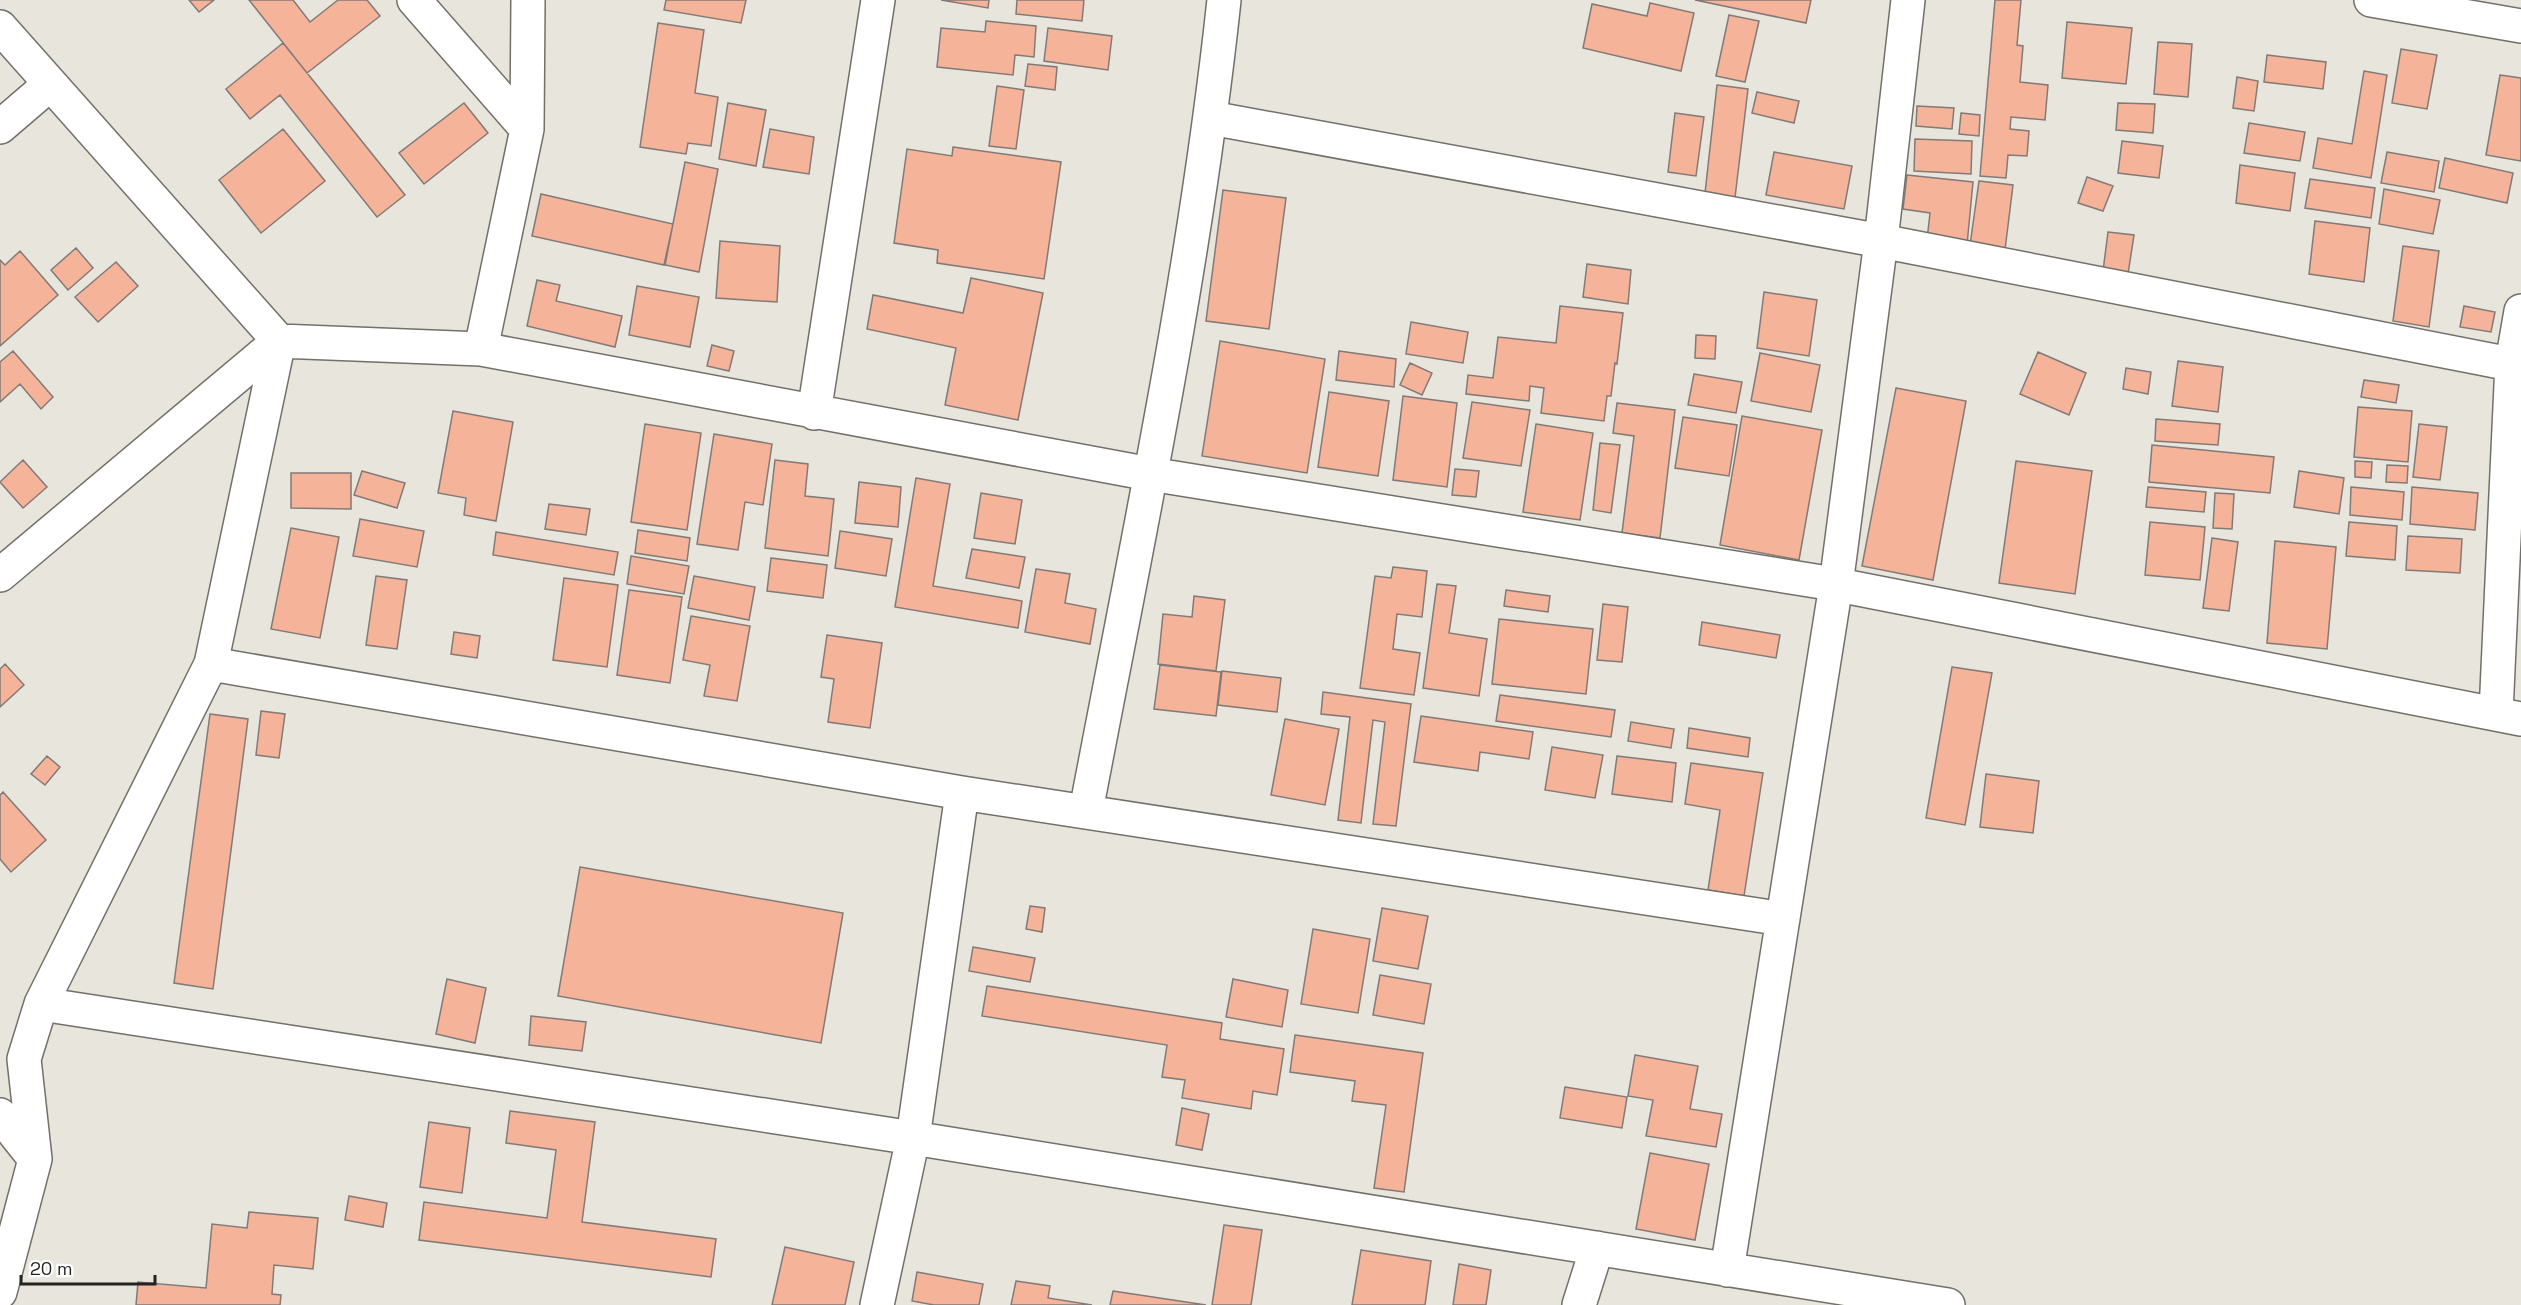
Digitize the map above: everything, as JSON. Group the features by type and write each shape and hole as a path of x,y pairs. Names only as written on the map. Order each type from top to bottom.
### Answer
{"street":[{"path":"414,0 527,129"},
{"path":"481,349 527,129 528,0"},
{"path":"814,413 878,0"},
{"path":"1086,811 1150,474 1211,118 1224,0"},
{"path":"1727,1270 1836,585 1881,241 1908,0"},
{"path":"2371,0 2521,26"},
{"path":"0,27 49,85 279,341"},
{"path":"0,127 49,85"},
{"path":"1211,118 1881,241 2516,364"},
{"path":"0,575 279,341 481,349 1150,474 1836,585 2508,716 2516,364 2521,311"},
{"path":"0,1292 35,1159 24,1059 41,1004 211,664 279,341"},
{"path":"211,664 962,793 1783,919"},
{"path":"877,1305 913,1138 962,793"},
{"path":"41,1004 913,1138 1948,1305"},
{"path":"0,1115 35,1159"},
{"path":"1579,1305 1597,1248"}],"building":[{"path":"189,0 214,0 199,12"},
{"path":"249,0 293,0 310,22 338,0 367,0 380,16 307,73"},
{"path":"666,0 746,0 741,23 664,10"},
{"path":"941,0 989,0 988,8"},
{"path":"1017,0 1084,0 1082,21 1016,14"},
{"path":"1695,0 1811,0 1806,23"},
{"path":"1995,0 2021,0 2017,45 2023,46 2020,82 2048,85 2045,120 2011,117 2010,129 2029,131 2027,156 2008,155 2006,178 1980,176"},
{"path":"1650,3 1694,13 1681,71 1583,48 1592,4 1647,16"},
{"path":"1729,15 1759,21 1745,82 1716,76"},
{"path":"986,21 1036,26 1034,57 1015,55 1013,75 937,67 941,28 985,32"},
{"path":"2067,22 2132,28 2126,84 2062,78"},
{"path":"658,23 704,30 695,93 718,97 711,146 688,143 686,154 640,147"},
{"path":"1048,28 1112,36 1108,70 1044,61"},
{"path":"2158,42 2192,44 2188,97 2154,94"},
{"path":"283,43 405,195 377,217 280,95 250,119 226,89"},
{"path":"2401,49 2437,55 2427,109 2392,103"},
{"path":"2267,55 2326,62 2323,89 2264,82"},
{"path":"1028,64 1057,67 1055,90 1025,86"},
{"path":"2364,71 2387,75 2371,178 2313,168 2318,138 2352,144"},
{"path":"2500,75 2521,78 2521,161 2486,155"},
{"path":"2237,77 2258,81 2254,111 2233,108"},
{"path":"1717,85 1748,89 1734,206 1704,202"},
{"path":"997,86 1024,90 1016,149 989,146"},
{"path":"1757,92 1799,101 1794,123 1752,113"},
{"path":"464,103 488,133 424,184 399,153"},
{"path":"728,103 766,110 756,166 719,159"},
{"path":"2118,103 2155,104 2153,133 2116,130"},
{"path":"1917,106 1954,108 1952,129 1916,126"},
{"path":"1675,113 1704,117 1696,176 1668,172"},
{"path":"1961,113 1980,115 1979,136 1959,134"},
{"path":"2249,123 2305,132 2300,161 2244,153"},
{"path":"283,129 325,181 261,233 219,180"},
{"path":"770,129 814,137 809,174 763,167"},
{"path":"1915,139 1972,141 1971,174 1914,171"},
{"path":"2122,141 2163,146 2159,178 2118,173"},
{"path":"953,147 1061,162 1044,279 937,263 938,250 894,243 907,149 952,156"},
{"path":"1774,152 1852,166 1844,209 1766,195"},
{"path":"2387,152 2439,161 2434,192 2381,183"},
{"path":"2445,158 2513,173 2507,203 2439,188"},
{"path":"685,162 718,169 699,272 665,265"},
{"path":"2240,165 2295,173 2290,211 2236,203"},
{"path":"1907,175 1973,182 1967,245 1927,240 1930,213 1903,209"},
{"path":"2087,177 2113,186 2103,211 2078,203"},
{"path":"2310,179 2375,188 2371,218 2305,208"},
{"path":"1979,181 2013,185 2005,250 1970,245"},
{"path":"2384,189 2440,200 2433,234 2379,224"},
{"path":"1223,190 1286,198 1269,329 1206,321"},
{"path":"541,194 673,224 664,265 532,236"},
{"path":"2315,221 2370,228 2364,282 2309,274"},
{"path":"2108,232 2134,235 2128,274 2103,271"},
{"path":"720,241 780,246 777,302 716,298"},
{"path":"2403,246 2439,251 2429,327 2393,321"},
{"path":"76,248 93,268 68,290 51,270"},
{"path":"20,251 58,295 0,346 0,260 5,265"},
{"path":"116,262 138,286 98,322 75,297"},
{"path":"1587,264 1631,270 1628,304 1583,297"},
{"path":"971,278 1043,293 1018,420 945,405 956,348 867,329 873,295 963,313"},
{"path":"537,280 560,285 556,301 622,316 615,347 527,326"},
{"path":"637,286 699,297 690,347 629,335"},
{"path":"1764,292 1817,300 1809,356 1757,348"},
{"path":"1560,306 1623,313 1617,364 1615,363 1611,396 1607,396 1604,421 1541,413 1544,388 1530,386 1529,401 1466,394 1468,375 1493,378 1498,337 1556,343"},
{"path":"2464,306 2495,312 2491,332 2460,327"},
{"path":"1411,322 1468,332 1463,363 1406,354"},
{"path":"1696,335 1716,336 1715,359 1695,358"},
{"path":"1220,341 1325,359 1307,473 1202,456"},
{"path":"712,345 734,351 729,371 707,366"},
{"path":"13,351 53,397 41,409 20,384 0,402 0,362"},
{"path":"1339,351 1396,359 1394,387 1336,380"},
{"path":"2038,352 2086,373 2069,415 2020,394"},
{"path":"1760,353 1820,365 1811,412 1751,401"},
{"path":"2178,361 2223,367 2218,412 2172,406"},
{"path":"1410,363 1432,373 1422,395 1400,385"},
{"path":"2126,368 2151,372 2148,394 2123,389"},
{"path":"1694,374 1742,382 1736,413 1688,405"},
{"path":"2364,380 2399,385 2396,403 2361,397"},
{"path":"1896,388 1966,401 1933,580 1862,566"},
{"path":"1329,392 1389,401 1378,476 1318,467"},
{"path":"1403,396 1457,403 1447,487 1393,480"},
{"path":"1472,402 1530,410 1521,466 1463,458"},
{"path":"1617,403 1675,410 1660,538 1622,533 1634,436 1613,433"},
{"path":"2358,407 2412,411 2408,462 2354,457"},
{"path":"453,411 513,422 496,521 464,515 466,498 438,493"},
{"path":"1742,416 1822,430 1799,560 1720,545"},
{"path":"1683,417 1737,425 1729,476 1675,468"},
{"path":"2156,419 2220,424 2218,445 2155,441"},
{"path":"645,424 701,433 687,530 631,522"},
{"path":"1536,424 1593,433 1580,520 1523,512"},
{"path":"2419,424 2447,427 2440,480 2413,477"},
{"path":"714,434 772,444 763,505 745,502 738,550 697,544"},
{"path":"1600,443 1620,445 1611,513 1593,510"},
{"path":"2152,445 2274,457 2270,493 2149,482"},
{"path":"23,460 47,487 23,508 0,482"},
{"path":"775,460 808,464 805,496 834,499 828,556 765,548"},
{"path":"2016,461 2092,471 2075,594 1999,583"},
{"path":"2355,461 2372,462 2371,478 2355,477"},
{"path":"2387,465 2408,466 2407,483 2386,482"},
{"path":"1455,469 1479,471 1476,497 1452,495"},
{"path":"362,471 405,483 397,508 354,495"},
{"path":"2299,471 2344,478 2339,514 2294,507"},
{"path":"291,473 351,473 351,509 291,508"},
{"path":"916,478 950,484 933,586 1022,601 1018,628 895,607"},
{"path":"859,482 901,487 898,527 855,523"},
{"path":"2148,487 2206,492 2204,512 2146,507"},
{"path":"2351,487 2404,492 2402,520 2350,515"},
{"path":"2412,487 2478,493 2475,530 2410,524"},
{"path":"981,493 1022,500 1015,544 974,538"},
{"path":"2215,493 2234,494 2232,529 2213,528"},
{"path":"549,504 590,509 586,535 545,529"},
{"path":"360,519 424,531 417,567 353,556"},
{"path":"2150,522 2205,527 2200,580 2145,575"},
{"path":"2349,522 2397,526 2395,560 2346,556"},
{"path":"291,528 339,537 320,638 271,629"},
{"path":"638,530 690,538 687,561 635,553"},
{"path":"840,531 892,539 886,576 835,568"},
{"path":"496,532 618,552 614,575 493,555"},
{"path":"2408,536 2462,539 2460,573 2406,570"},
{"path":"2212,538 2238,542 2229,611 2203,608"},
{"path":"2275,541 2336,547 2327,649 2267,643"},
{"path":"972,549 1025,557 1019,588 966,578"},
{"path":"631,556 689,566 684,594 627,584"},
{"path":"771,558 827,565 823,598 767,591"},
{"path":"1393,567 1427,571 1422,617 1397,614 1393,649 1420,653 1414,695 1360,688 1375,576 1391,578"},
{"path":"1036,569 1070,574 1065,603 1096,609 1090,644 1025,632"},
{"path":"376,576 407,580 397,649 366,645"},
{"path":"694,576 755,587 749,620 688,608"},
{"path":"564,578 618,585 607,667 553,660"},
{"path":"1437,584 1456,586 1449,633 1487,639 1479,696 1423,688"},
{"path":"629,590 682,597 670,683 617,675"},
{"path":"1506,590 1550,596 1548,612 1504,606"},
{"path":"1194,596 1225,600 1216,671 1158,664 1163,614 1192,617"},
{"path":"1603,604 1628,607 1622,662 1597,660"},
{"path":"691,616 750,626 737,701 704,696 710,665 683,660"},
{"path":"1499,619 1593,629 1586,694 1492,684"},
{"path":"1702,622 1780,635 1776,658 1699,645"},
{"path":"454,632 480,636 477,658 451,654"},
{"path":"827,635 882,643 870,728 828,722 834,679 821,677"},
{"path":"5,664 24,685 0,707 0,669"},
{"path":"1160,665 1221,672 1216,716 1154,709"},
{"path":"1952,667 1992,673 1965,825 1926,818"},
{"path":"1222,671 1281,678 1277,712 1218,705"},
{"path":"1323,692 1411,704 1396,826 1373,824 1385,722 1373,720 1361,823 1338,820 1350,717 1321,714"},
{"path":"1500,695 1615,710 1611,737 1496,721"},
{"path":"261,711 285,714 279,758 256,755"},
{"path":"210,714 248,719 213,989 174,983"},
{"path":"1421,716 1533,732 1529,759 1480,752 1478,771 1414,762"},
{"path":"1285,719 1339,729 1325,805 1271,795"},
{"path":"1631,722 1674,729 1671,748 1628,741"},
{"path":"1689,728 1750,738 1748,757 1687,748"},
{"path":"1552,747 1603,755 1595,798 1545,790"},
{"path":"47,756 60,767 45,785 31,774"},
{"path":"1617,756 1676,763 1672,802 1612,794"},
{"path":"1691,763 1763,773 1744,896 1708,890 1720,810 1685,804"},
{"path":"1986,774 2039,781 2033,833 1980,827"},
{"path":"3,792 46,840 11,872 0,859 0,795"},
{"path":"580,867 843,913 821,1043 558,996"},
{"path":"1030,906 1045,908 1042,932 1026,929"},
{"path":"1382,908 1428,916 1418,969 1373,961"},
{"path":"1313,929 1370,939 1358,1013 1301,1004"},
{"path":"973,947 1035,958 1030,982 969,971"},
{"path":"1380,975 1431,984 1424,1024 1373,1015"},
{"path":"447,979 486,988 475,1043 436,1034"},
{"path":"1233,979 1288,990 1282,1027 1226,1017"},
{"path":"987,986 1222,1023 1220,1039 1284,1049 1277,1095 1253,1091 1251,1109 1182,1098 1185,1080 1162,1077 1167,1045 982,1016"},
{"path":"531,1016 586,1022 582,1051 529,1045"},
{"path":"1295,1035 1423,1053 1404,1192 1374,1188 1386,1105 1352,1101 1355,1081 1290,1072"},
{"path":"1635,1055 1698,1066 1690,1109 1722,1114 1716,1147 1646,1136 1653,1100 1628,1096"},
{"path":"1565,1087 1627,1097 1622,1128 1560,1118"},
{"path":"1182,1108 1209,1114 1202,1150 1176,1145"},
{"path":"510,1111 595,1122 582,1222 716,1239 711,1277 419,1240 424,1202 547,1218 556,1150 506,1143"},
{"path":"429,1122 470,1128 462,1193 420,1187"},
{"path":"1650,1153 1709,1164 1695,1240 1636,1229"},
{"path":"349,1196 387,1203 383,1227 345,1220"},
{"path":"249,1212 318,1218 313,1269 274,1265 272,1294 281,1295 280,1305 136,1305 138,1282 206,1288 212,1224 247,1228"},
{"path":"1224,1225 1262,1230 1251,1305 1212,1305"},
{"path":"785,1247 854,1262 845,1305 772,1305"},
{"path":"1361,1250 1431,1261 1425,1305 1352,1305"},
{"path":"1459,1264 1491,1270 1486,1305 1453,1305"},
{"path":"917,1272 983,1284 979,1305 934,1305 912,1301"},
{"path":"1016,1281 1050,1286 1048,1298 1092,1305 1011,1305"},
{"path":"1113,1291 1206,1305 1110,1305"}]}
